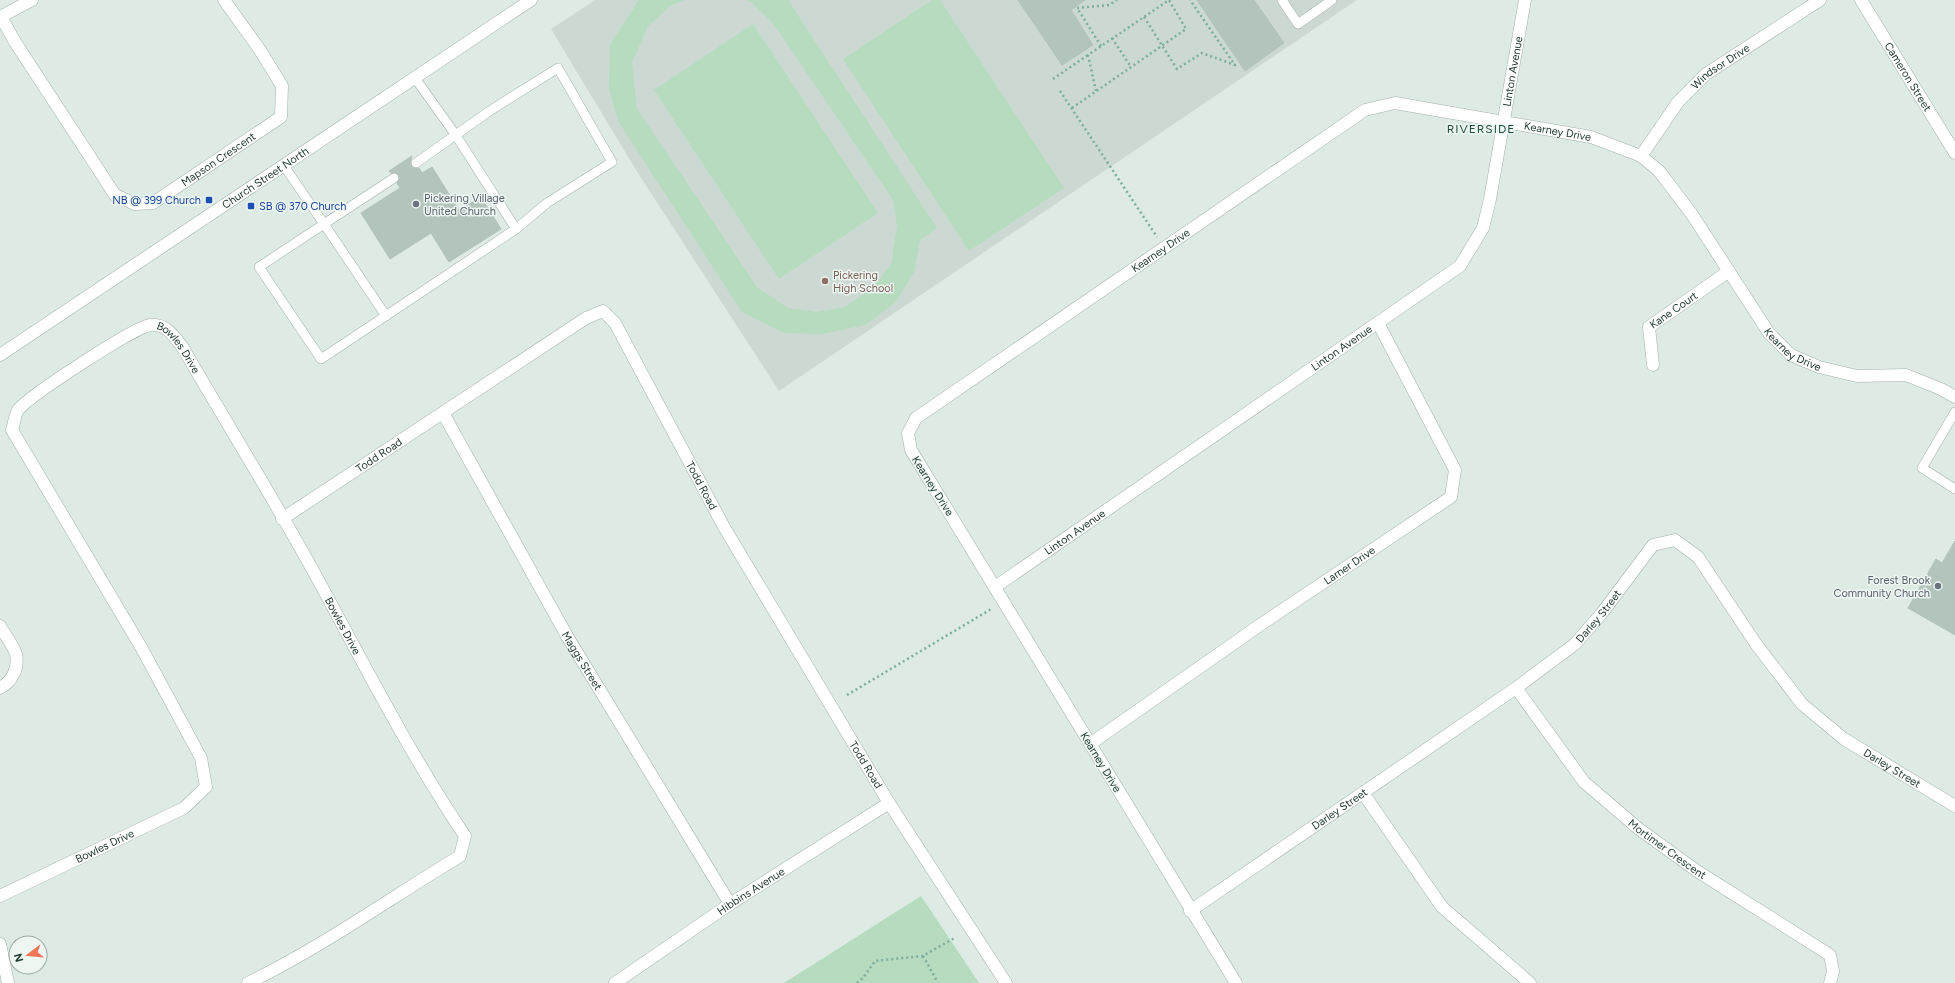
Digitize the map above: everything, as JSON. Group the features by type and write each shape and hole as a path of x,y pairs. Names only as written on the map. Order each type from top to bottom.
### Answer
{"street":[{"path":"1,17 32,0"},
{"name":"Mapson Crescent","path":"1,17 15,42 115,195 135,204 153,202 281,117 282,86 260,50 224,0"},
{"name":"Church Street North","path":"0,355 531,0"},
{"name":"Linton Avenue","path":"995,587 1460,266 1473,247 1485,220 1504,123 1525,0"},
{"name":"Windsor Drive","path":"1641,156 1678,102 1706,74 1820,0"},
{"name":"Cameron Street","path":"1861,0 1955,152"},
{"name":"Kearney Drive","path":"1236,983 1190,910 911,450 908,433 916,418 1365,110 1395,103 1591,137 1641,156 1659,171 1690,213 1769,332 1791,355 1819,367 1857,376 1906,375 1941,389 1955,397"},
{"name":"Kane Court","path":"1653,365 1649,327 1729,271"},
{"name":"Todd Road","path":"282,519 586,318 603,311 615,323 724,526 889,803 1006,983"},
{"name":"Larner Drive","path":"1090,744 1254,629 1451,497 1455,470 1378,323"},
{"name":"Bowles Drive","path":"0,896 184,808 206,787 201,758 141,647 12,430 18,411 38,392 133,332 151,325 169,329 183,348 315,575 374,686 465,836 460,856 384,902 309,952 248,983"},
{"name":"Maggs Street","path":"443,413 567,636 730,904"},
{"name":"Darley Street","path":"1190,910 1516,688 1575,644 1602,613 1653,545 1675,540 1698,557 1756,644 1802,704 1844,739 1955,806"},
{"path":"0,626 16,654 16,669 8,684 0,688"},
{"name":"Mortimer Crescent","path":"1516,688 1584,782 1639,829 1697,871 1830,955 1833,971 1830,983"},
{"path":"1363,792 1442,907 1530,983"},
{"name":"Hibbins Avenue","path":"615,983 730,904 889,803"},
{"path":"0,944 8,983"}],"lane":[{"path":"1282,0 1298,24 1332,0"},
{"path":"394,178 259,267 321,359 516,229 547,203 612,162 558,68 455,134 416,163"},
{"path":"415,78 455,134 516,229"},
{"path":"284,166 386,316"},
{"path":"1955,412 1922,468 1955,489"}],"path":[{"path":"1101,46 1077,8 1109,5 1117,0"},
{"path":"1053,79 1169,0 1186,28 1072,108"},
{"path":"1144,17 1177,69 1202,53 1235,65 1190,0"},
{"path":"1112,38 1131,67"},
{"path":"1088,55 1096,91"},
{"path":"1060,91 1164,248"},
{"path":"847,696 1003,601"},
{"path":"857,983 875,961 923,956 956,938"},
{"path":"923,956 937,981"}],"shaded area":[{"name":"Pickering High School","path":"595,0 1357,0 779,391 636,170 551,29"}],"green space":[{"path":"639,0 684,0 670,6 648,26 632,63 637,109 757,287 788,308 816,312 845,307 872,288 891,265 897,226 893,200 773,23 751,2 745,0 788,0 937,228 920,240 914,272 896,302 865,325 822,334 784,333 742,312 618,121 609,88 610,44"},
{"path":"932,0 940,0 1064,188 969,251 843,59"},
{"path":"753,24 878,213 779,279 654,90"},
{"path":"921,896 979,983 784,983"}],"building":[{"path":"1018,0 1085,0 1071,10 1093,45 1062,65"},
{"path":"1197,0 1254,0 1284,43 1245,71"},
{"name":"Pickering Village United Church","path":"412,156 410,164 413,168 419,168 422,173 432,167 459,210 481,197 501,229 449,262 431,233 390,259 361,213 400,188 397,183 399,180 399,175 389,171"},
{"name":"Forest Brook Community Church","path":"1955,541 1955,635 1908,608 1936,559 1942,563"}],"place":[{"name":"NB @ 399 Church","path":"209,200"},
{"name":"Pickering Village United Church","path":"416,204"},
{"name":"SB @ 370 Church","path":"251,206"},
{"name":"Pickering High School","path":"825,281"},
{"name":"Forest Brook Community Church","path":"1938,586"}],"district":[{"name":"RIVERSIDE","path":"1481,129"}]}
